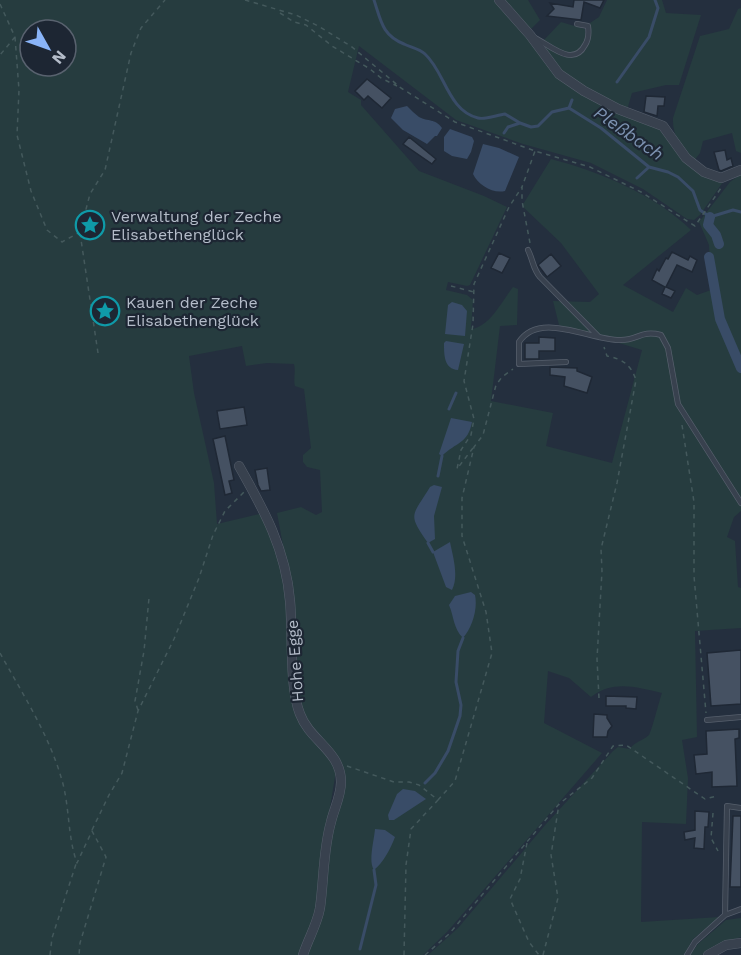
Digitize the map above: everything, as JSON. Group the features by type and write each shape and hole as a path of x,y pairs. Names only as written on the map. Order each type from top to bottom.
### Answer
{"street":[{"path":"499,0 530,35 552,65 572,84 618,110 663,126 686,158 712,176 721,178 741,170"},
{"name":"Hohe Egge","path":"239,466 274,531 287,572 293,630 296,701 300,714 304,724 338,762"},
{"path":"303,955 311,938 319,910 326,848 341,783 338,762"},
{"path":"708,955 726,945 741,943"}],"lane":[{"path":"530,35 556,51 566,55 575,55 582,50 589,39 588,26 577,24"},
{"path":"528,250 532,257 533,269 540,278 600,338"},
{"path":"566,362 519,364 519,342 524,335 533,330 545,328 562,328 600,338 621,340 649,332 661,335 668,348 678,404 741,502"},
{"path":"707,720 741,717"},
{"path":"725,915 726,806 741,808"},
{"path":"687,955 695,942 725,915 741,909"}],"path":[{"path":"98,353 80,232 90,194 105,170 131,53 141,28 165,0"},
{"path":"245,0 296,15 352,47 401,88"},
{"path":"0,4 15,37 19,90 17,135 31,191 46,230 62,242 80,232"},
{"path":"277,11 294,22 306,25 332,46 381,78 455,122 535,151 590,167 621,180 694,226 729,176"},
{"path":"0,55 15,37"},
{"path":"519,364 502,377 496,385 483,435 457,469 461,450 471,435 474,419 464,381 473,324 474,284 510,207 522,187 535,151"},
{"path":"522,187 522,201 530,243"},
{"path":"451,286 474,292"},
{"path":"599,698 597,659 601,549 636,380 632,367 607,356 603,347 606,338"},
{"path":"682,426 694,502 694,576 707,720"},
{"path":"404,955 406,865 411,829 455,782 492,653 486,612 462,536 462,498 474,447"},
{"path":"50,955 52,938 77,863 122,773 138,711 174,639 213,535 225,511 250,485"},
{"path":"138,711 135,700 144,651 149,598"},
{"path":"0,653 37,719 62,778 70,845 77,863"},
{"path":"425,955 449,934 559,804 592,778 613,746 626,745 705,799 717,796"},
{"path":"338,762 394,782 410,782 419,785 438,800"},
{"path":"543,955 558,898 551,855 559,804"},
{"path":"713,813 711,837 726,865"},
{"path":"79,955 80,943 106,857 92,831"},
{"path":"527,842 520,879 510,899 529,942 539,955"}],"green space":[{"path":"0,0 496,0 554,72 566,83 610,108 662,131 684,161 702,174 723,182 700,215 694,220 687,219 643,189 591,163 523,144 456,120 359,46 348,92 361,100 361,105 419,171 507,207 470,285 448,282 446,290 467,295 473,300 471,329 490,319 513,287 518,289 517,325 500,326 491,401 553,413 546,446 612,463 642,350 559,325 553,301 590,302 599,294 561,243 522,206 551,159 588,170 625,186 644,195 677,217 691,230 623,285 673,312 686,288 697,295 711,290 709,245 699,222 730,182 741,174 741,511 734,517 727,537 735,541 738,587 741,588 741,628 695,631 697,737 682,740 688,778 686,824 642,822 641,922 720,917 693,939 684,955 428,955 458,928 546,824 613,751 618,747 630,749 650,733 662,693 625,686 608,688 591,697 569,678 548,671 544,723 602,753 447,932 423,955 305,955 322,910 330,838 343,793 344,773 333,750 306,723 299,701 294,604 277,513 301,507 316,515 322,512 320,470 307,467 303,462 303,455 311,448 304,389 295,386 294,364 267,363 246,366 242,346 189,356 194,393 214,483 217,524 263,513 279,550 285,573 294,707 305,729 330,755 336,771 322,856 318,909 310,937 301,955 0,955"},
{"path":"502,0 528,0 540,20 531,29"},
{"path":"607,0 662,0 666,13 701,15 679,85 666,85 632,93 627,110 571,81 551,61 542,43 564,57 579,55 589,43 590,23 599,17"},
{"path":"741,8 741,153 736,151 732,133 703,141 700,153 693,162 676,136 673,118 700,36 729,29 738,9"},
{"path":"561,22 585,29 586,39 581,49 568,54 544,40"},
{"path":"741,918 741,937 714,946 702,955 690,955 698,944 726,920"}],"water":[{"path":"407,106 419,117 434,121 442,128 437,136 427,144 403,130 391,118 395,109"},
{"path":"450,129 472,137 474,141 467,159 452,156 444,151 444,137"},
{"path":"483,144 519,157 505,191 486,188 473,174"},
{"path":"452,302 462,305 467,311 465,336 445,334 448,305"},
{"path":"446,341 464,344 458,370 447,364 444,352"},
{"path":"451,418 472,422 468,435 442,456 439,454"},
{"path":"434,485 442,487 434,516 435,539 428,543 417,526 414,515 430,487"},
{"path":"450,542 455,573 452,590 446,587 433,552"},
{"path":"471,592 475,595 476,600 474,618 463,638 455,626 449,605 455,596"},
{"path":"403,789 415,791 426,799 394,820 389,820 388,815 397,794"},
{"path":"375,829 385,830 395,837 381,863 374,870 371,857"}],"building":[{"path":"574,0 604,0 600,8 584,2 581,20 547,16 554,9 550,3 573,7"},
{"path":"367,79 391,98 382,108 368,96 364,100 355,91"},
{"path":"646,96 665,97 664,106 658,106 657,116 644,112"},
{"path":"409,137 436,159 432,164 403,144"},
{"path":"725,150 727,160 731,158 733,166 721,171 714,152"},
{"path":"672,252 688,260 690,256 697,260 692,272 677,265 666,287 675,291 671,298 662,294 665,287 652,280 657,269 659,271"},
{"path":"499,253 510,258 502,273 491,268"},
{"path":"551,254 561,266 547,277 538,265"},
{"path":"539,337 555,338 555,351 539,351 539,359 525,359 525,343 539,343"},
{"path":"550,367 577,368 577,371 592,377 587,393 564,386 565,377 550,375"},
{"path":"244,407 247,425 220,429 217,411"},
{"path":"225,436 234,480 229,481 232,493 225,495 213,439"},
{"path":"267,468 270,490 261,491 255,470"},
{"path":"741,650 741,704 711,706 707,653"},
{"path":"606,696 637,697 636,709 626,708 626,706 606,706"},
{"path":"594,714 607,715 612,726 607,737 593,737"},
{"path":"739,729 739,738 735,739 737,786 712,787 712,772 696,774 694,755 707,754 706,731"},
{"path":"695,811 709,812 708,827 705,827 704,849 694,848 695,838 685,840 684,832 695,830"},
{"path":"733,816 741,816 741,887 730,887"}],"waterway":[{"name":"Pleßbach","path":"374,0 387,32 397,40 425,54 438,71 453,99 468,114 478,118 505,114 531,127 538,126 552,112 569,108 601,128 649,167 678,177 693,191 700,210 710,217 733,210 741,212"},
{"path":"617,82 649,37 658,8 655,0"},
{"path":"569,108 572,100"},
{"path":"504,133 508,127 520,123"},
{"path":"637,178 649,167"},
{"path":"710,217 708,225 716,235 719,244"},
{"path":"709,257 720,319 741,368"},
{"path":"449,409 456,393"},
{"path":"438,476 442,456"},
{"path":"428,543 433,552"},
{"path":"425,783 435,773 448,751 460,716 461,705 456,682 458,651 463,638"},
{"path":"360,949 376,885 374,870"}],"place":[{"name":"Verwaltung der Zeche Elisabethenglück","path":"90,225"},
{"name":"Kauen der Zeche Elisabethenglück","path":"105,311"}]}
